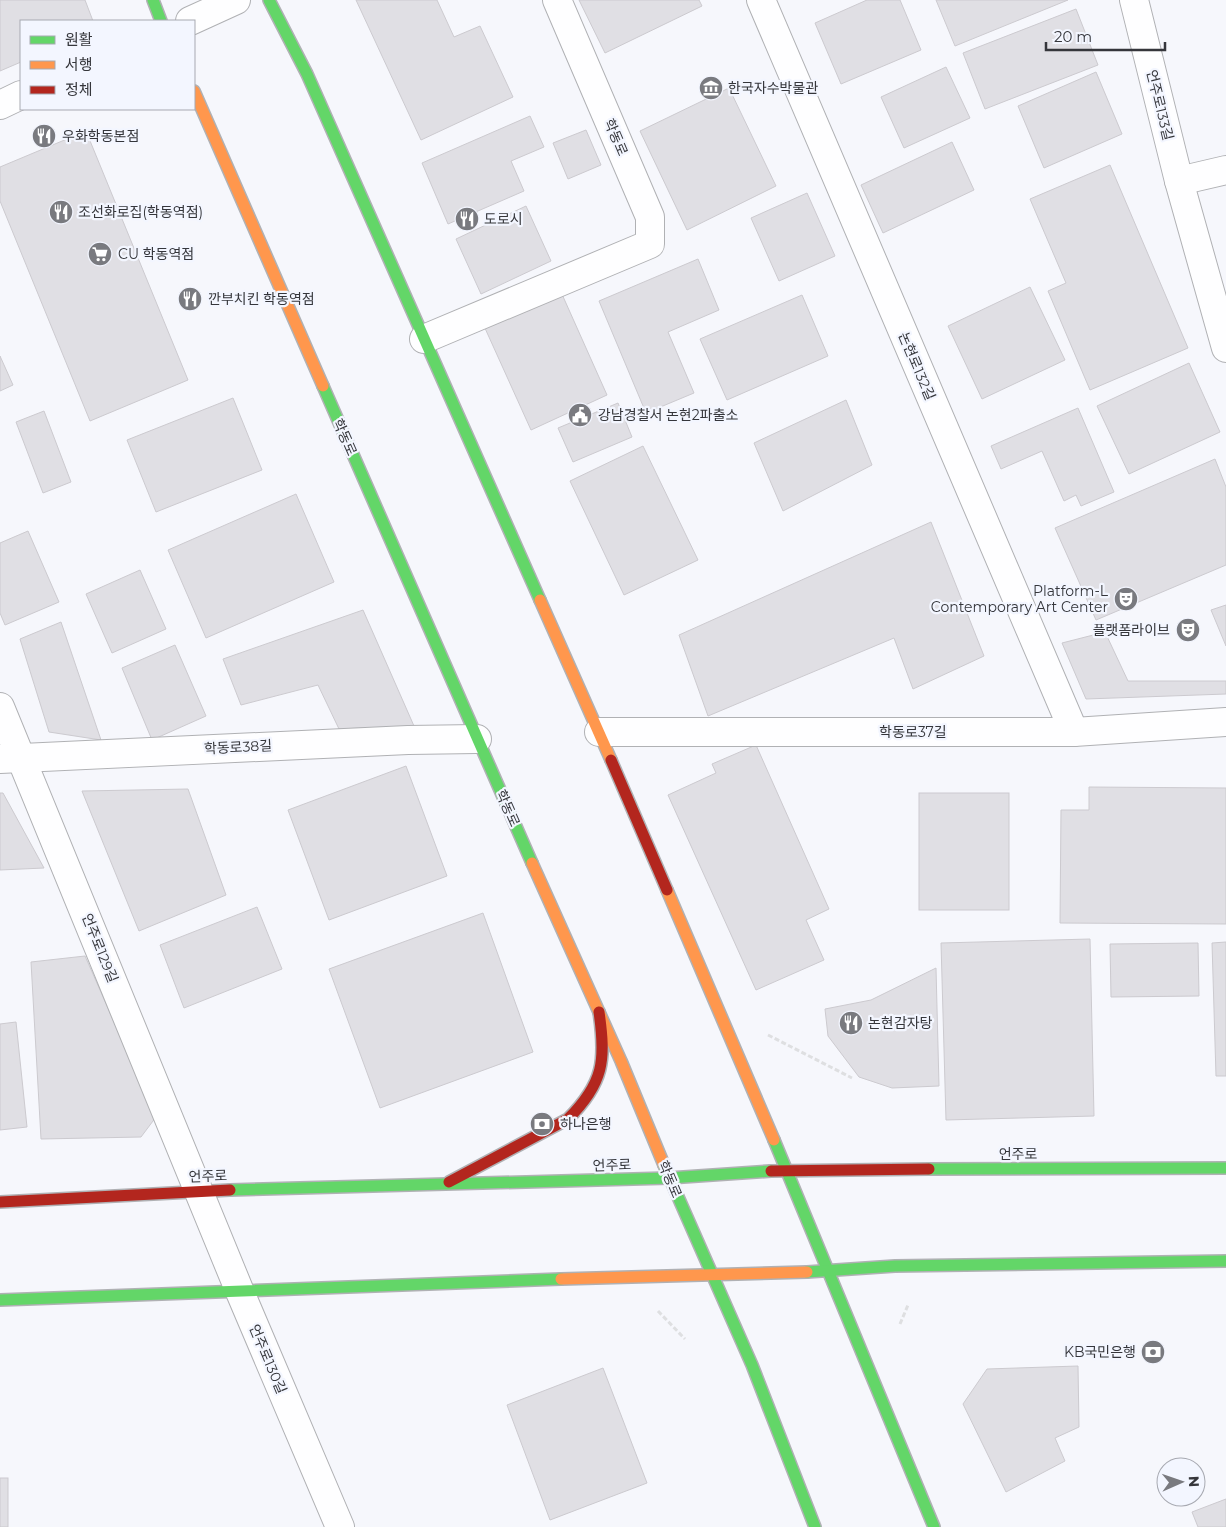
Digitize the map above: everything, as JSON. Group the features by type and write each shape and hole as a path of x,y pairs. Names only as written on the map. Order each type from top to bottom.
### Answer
{"main road":[{"path":"153,0 161,20"},
{"path":"269,0 307,74 599,732 787,1170 934,1527"},
{"name":"학동로","path":"195,93 477,739 621,1061 669,1178 752,1365 815,1527"},
{"path":"445,1184 568,1119 580,1109 594,1085 603,1057 604,1040 599,1012"},
{"name":"언주로","path":"0,1202 198,1191 669,1178 787,1170 1226,1168"},
{"path":"0,1300 711,1273 827,1271 895,1266 1226,1261"}],"street":[{"path":"192,20 236,0"},
{"name":"학동로","path":"424,338 650,244 650,217 557,0"},
{"name":"논현로132길","path":"761,0 1074,732"},
{"name":"언주로133길","path":"1134,0 1179,181 1226,348"},
{"path":"0,105 20,96"},
{"path":"1179,181 1226,170"},
{"name":"언주로129길","path":"0,706 11,758 198,1191"},
{"name":"학동로37길","path":"599,732 1074,732 1226,722"},
{"name":"학동로38길","path":"11,758 408,740 477,739"},
{"name":"언주로130길","path":"198,1191 340,1527"}],"path":[{"path":"760,1031 852,1078"},
{"path":"900,1324 908,1305"},
{"path":"657,1311 685,1339"}],"building":[{"path":"0,0 85,0 93,20 20,20 20,62 0,71"},
{"path":"356,0 437,0 454,37 480,26 513,97 421,140"},
{"path":"579,0 699,0 702,6 605,53"},
{"path":"867,0 900,0 921,50 841,84 815,23"},
{"path":"936,0 1068,0 955,46"},
{"path":"1076,9 1098,65 985,109 963,53"},
{"path":"946,67 970,118 904,148 881,97"},
{"path":"1096,72 1122,134 1044,168 1018,106"},
{"path":"729,88 776,186 687,230 640,131"},
{"path":"530,116 544,147 511,161 524,191 448,224 422,163"},
{"path":"586,130 601,165 568,179 553,143"},
{"path":"86,131 188,380 90,421 0,201 0,167"},
{"path":"952,142 974,190 883,233 861,185"},
{"path":"1110,165 1188,348 1090,390 1048,291 1066,283 1030,199"},
{"path":"807,193 835,256 779,281 751,218"},
{"path":"526,206 551,261 481,294 456,239"},
{"path":"698,259 719,310 668,332 694,393 646,413 599,301"},
{"path":"1030,287 1065,360 982,399 948,326"},
{"path":"561,292 607,395 531,430 484,326"},
{"path":"802,295 828,356 727,400 700,339"},
{"path":"0,356 13,385 0,391"},
{"path":"1189,363 1220,432 1129,474 1097,406"},
{"path":"233,398 262,470 156,512 127,440"},
{"path":"846,400 872,465 783,511 754,443"},
{"path":"618,403 632,437 573,462 558,428"},
{"path":"1078,408 1114,492 1081,506 1076,495 1064,501 1042,451 1001,469 991,446"},
{"path":"44,411 71,482 43,493 16,422"},
{"path":"643,446 698,560 624,595 570,481"},
{"path":"1215,459 1226,487 1226,565 1096,620 1055,528"},
{"path":"296,494 334,582 206,638 168,550"},
{"path":"931,522 984,656 913,689 894,638 708,716 679,635"},
{"path":"28,531 59,602 5,625 0,613 0,543"},
{"path":"140,570 166,629 112,653 86,594"},
{"path":"1226,605 1226,646 1211,610"},
{"path":"363,610 414,726 339,729 318,685 241,705 223,659"},
{"path":"61,622 101,740 49,732 20,639"},
{"path":"1105,632 1128,681 1226,681 1226,694 1086,699 1062,643"},
{"path":"175,645 206,716 152,740 122,668"},
{"path":"756,745 829,909 806,920 824,960 756,990 668,795 716,773 712,764"},
{"path":"406,766 447,876 329,920 288,810"},
{"path":"1089,787 1226,788 1226,924 1060,923 1061,810 1089,810"},
{"path":"188,789 226,895 139,931 82,791"},
{"path":"0,793 3,793 44,868 0,870"},
{"path":"919,793 1009,793 1009,910 919,910"},
{"path":"257,907 282,969 184,1008 160,945"},
{"path":"483,913 533,1052 380,1108 329,969"},
{"path":"1090,939 1094,1116 946,1120 941,943"},
{"path":"1226,942 1226,1076 1216,1076 1212,943"},
{"path":"1198,943 1199,996 1111,997 1110,944"},
{"path":"85,956 156,1117 141,1137 41,1139 31,962"},
{"path":"936,968 939,1086 892,1088 859,1077 828,1036 825,1009 871,1000"},
{"path":"16,1022 27,1127 0,1130 0,1024"},
{"path":"1078,1366 1079,1427 1055,1438 1065,1461 1006,1492 963,1404 987,1369"},
{"path":"603,1368 647,1483 550,1520 507,1405"},
{"path":"0,1478 8,1478 8,1527 0,1527"},
{"path":"1226,1499 1226,1527 1198,1527 1192,1512"}],"traffic: fast":[{"path":"153,0 161,20"},
{"path":"269,0 307,74 540,600"},
{"path":"323,386 532,863"},
{"path":"774,1140 934,1527"},
{"path":"664,1165 752,1365 815,1527"},
{"path":"929,1169 1226,1168"},
{"path":"230,1190 669,1178 771,1171"},
{"path":"807,1272 895,1266 1226,1261"},
{"path":"0,1300 561,1279"}],"traffic: slow":[{"path":"195,93 323,386"},
{"path":"540,600 611,760"},
{"path":"532,863 621,1061 664,1165"},
{"path":"667,890 774,1140"},
{"path":"561,1279 807,1272"}],"traffic: jam":[{"path":"611,760 667,890"},
{"path":"449,1182 568,1119 580,1106 589,1094 600,1070 602,1044 599,1012"},
{"path":"771,1171 929,1169"},
{"path":"0,1202 230,1190"}],"place":[{"name":"한국자수박물관","path":"711,88"},
{"name":"우화학동본점","path":"44,136"},
{"name":"조선화로집(학동역점)","path":"61,212"},
{"name":"도로시","path":"467,219"},
{"name":"CU 학동역점","path":"100,254"},
{"name":"깐부치킨 학동역점","path":"190,299"},
{"name":"강남경찰서 논현2파출소","path":"580,415"},
{"name":"Platform-L Contemporary Art Center","path":"1126,599"},
{"name":"플랫폼라이브","path":"1188,630"},
{"name":"논현감자탕","path":"851,1023"},
{"name":"하나은행","path":"542,1124"},
{"name":"KB국민은행","path":"1153,1352"}]}
